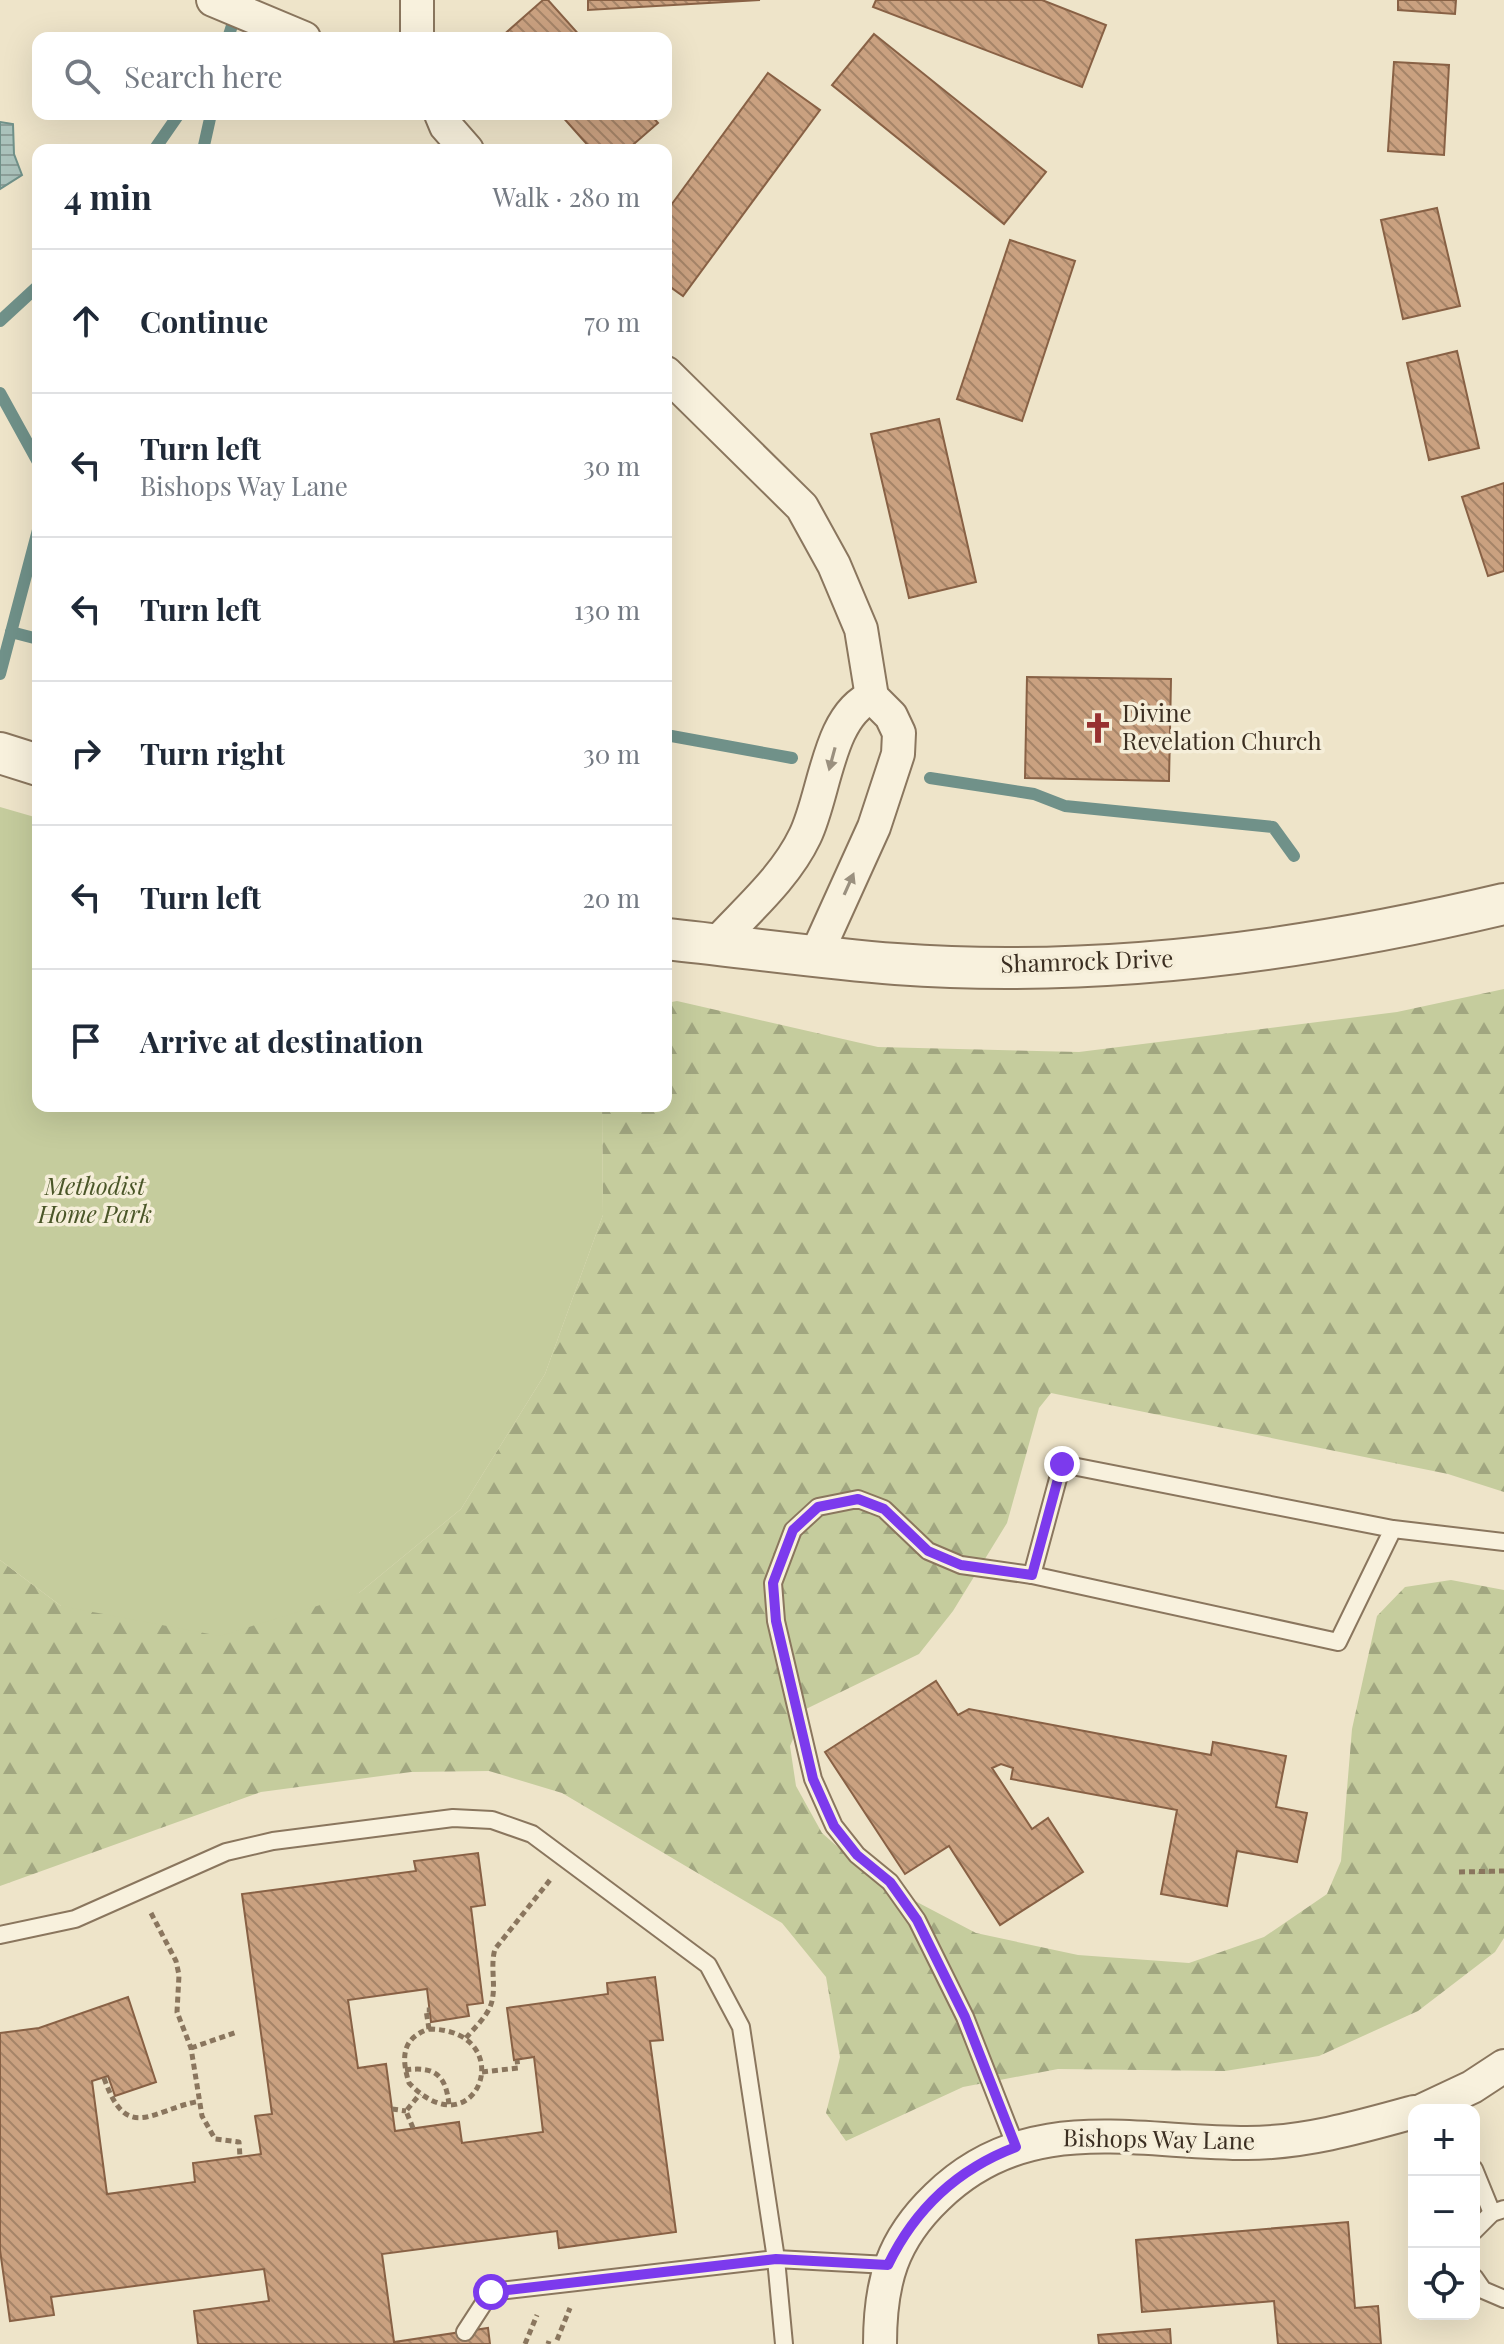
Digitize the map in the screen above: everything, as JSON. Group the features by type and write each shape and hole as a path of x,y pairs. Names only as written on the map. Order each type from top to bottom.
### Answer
{"street":[{"path":"213,0 289,32"},
{"path":"417,0 417,32"},
{"path":"444,120 462,144"},
{"path":"672,379 802,507 834,565 861,629 872,697 899,733 898,754 874,827 816,955"},
{"path":"716,944 788,864 805,835 825,784 840,726 857,703 872,697"},
{"path":"0,753 32,763"},
{"name":"Shamrock Drive","path":"672,940 896,964 978,966 1152,961 1283,948 1412,926 1504,904"},
{"path":"1442,2104 1504,2066"},
{"name":"Bishops Way Lane","path":"880,2344 888,2265 904,2233 959,2176 992,2156 1016,2147 1081,2136 1248,2143 1309,2138 1408,2113"}],"lane":[{"path":"1032,1575 1062,1464 1393,1529 1504,1542"},
{"path":"1016,2147 965,2017 917,1920 890,1882 857,1855 834,1826 813,1779 776,1621 773,1583 793,1530 818,1507 858,1499 884,1509 928,1551 961,1565 1032,1575 1338,1642 1393,1529"},
{"path":"0,1935 75,1919 226,1852 273,1841 453,1818 492,1820 532,1834 708,1965 741,2027 776,2259 784,2344"},
{"path":"1478,2176 1498,2211 1480,2226"},
{"path":"465,2332 491,2292 776,2259 888,2265"},
{"path":"1480,2286 1504,2299"}],"path":[{"path":"1459,1872 1504,1871"},
{"path":"466,2038 488,2011 493,1998 491,1962 495,1949 530,1905"},
{"path":"167,1945 179,1975 179,2021 191,2048 202,2116 215,2139 239,2142 240,2157"},
{"path":"429,2029 426,2010 430,2010"},
{"path":"429,2029 451,2031 466,2038 479,2058 482,2072 478,2091 467,2100 449,2105 420,2094 409,2083 403,2054 407,2043 417,2033 429,2029"},
{"path":"191,2048 237,2032"},
{"path":"482,2072 518,2068 517,2060"},
{"path":"405,2070 438,2073 444,2080 449,2105"},
{"path":"104,2078 112,2100 122,2114 137,2120 200,2101"},
{"path":"406,2111 420,2094"},
{"path":"392,2109 406,2111"},
{"path":"406,2111 413,2128"}],"green space":[{"name":"Methodist Home Park","path":"0,807 32,816 32,1112 602,1112 603,1215 545,1374 461,1509 359,1593 220,1636 61,1606 0,1560"},
{"path":"1504,989 1504,1492 1448,1474 1051,1393 1039,1408 1007,1523 953,1611 919,1654 806,1709 790,1746 796,1786 822,1833 875,1880 976,1933 1078,1955 1189,1963 1264,1937 1327,1894 1341,1861 1352,1729 1377,1616 1405,1587 1451,1580 1504,1590 1504,1938 1495,1952 1418,2011 1319,2056 1225,2071 1058,2069 963,2087 846,2141 826,2113 840,2057 826,1977 782,1923 562,1793 489,1771 411,1772 261,1792 0,1886 0,1560 61,1606 359,1593 461,1509 545,1374 603,1215 602,1112 672,1112 672,1002 878,1047 1079,1052 1397,1012"}],"water":[{"path":"0,122 13,124 14,154 22,175 0,189"}],"building":[{"path":"543,0 548,0 577,32 507,32"},
{"path":"588,0 760,0 588,10"},
{"path":"876,0 1042,0 1106,25 1082,87 873,7"},
{"path":"1398,0 1456,0 1455,14 1398,10"},
{"path":"874,34 1046,172 1004,224 832,85"},
{"path":"1394,62 1449,65 1444,155 1388,151"},
{"path":"768,73 820,110 683,296 672,288 672,204"},
{"path":"565,120 655,120 658,123 634,144 587,144"},
{"path":"1437,208 1460,306 1403,319 1381,220"},
{"path":"1010,240 1075,261 1022,421 957,399"},
{"path":"1457,351 1479,448 1429,460 1407,363"},
{"path":"939,419 976,582 909,598 871,434"},
{"path":"1504,483 1504,571 1488,576 1462,497"},
{"name":"Divine Revelation Church","path":"1027,677 1171,679 1169,781 1025,778"},
{"path":"936,1681 958,1715 969,1709 1211,1755 1213,1742 1286,1756 1276,1807 1307,1813 1297,1862 1237,1851 1227,1906 1161,1894 1177,1810 1011,1779 1013,1768 1001,1764 992,1768 1032,1829 1048,1818 1083,1872 1000,1925 949,1846 905,1874 825,1752"},
{"path":"478,1853 485,1905 471,1907 483,2003 467,2005 469,2016 431,2022 427,1989 348,2000 358,2068 386,2064 395,2131 459,2122 462,2143 543,2132 534,2057 514,2060 507,2008 608,1994 607,1983 655,1977 663,2040 650,2041 676,2232 559,2248 557,2231 382,2254 394,2342 488,2328 490,2344 198,2344 194,2311 269,2301 264,2269 51,2297 54,2315 10,2321 0,2250 0,2033 39,2028 128,1997 156,2082 115,2096 108,2076 92,2081 107,2194 195,2182 193,2163 261,2154 255,2116 272,2114 242,1894 416,1871 414,1861"},
{"path":"1348,2222 1355,2308 1378,2306 1381,2344 1278,2344 1274,2301 1142,2312 1136,2240"},
{"path":"1170,2329 1171,2344 1099,2344 1098,2335"}],"waterway":[{"path":"230,32 237,10"},
{"path":"158,144 175,120"},
{"path":"204,144 210,120"},
{"path":"0,321 32,292"},
{"path":"0,393 32,451"},
{"path":"0,674 32,553"},
{"path":"11,632 32,637"},
{"path":"672,736 792,758"},
{"path":"930,778 1034,794 1065,806 1273,827 1294,856"}],"place":[{"name":"Divine Revelation Church","path":"1098,728"}],"route":[{"path":"491,2292 776,2259 888,2265 904,2233 959,2176 992,2156 1016,2147 1002,2104 965,2017 917,1920 890,1882 857,1855 834,1826 813,1779 776,1621 773,1583 793,1530 818,1507 858,1499 884,1509 928,1551 961,1565 1032,1575 1062,1464"}]}
